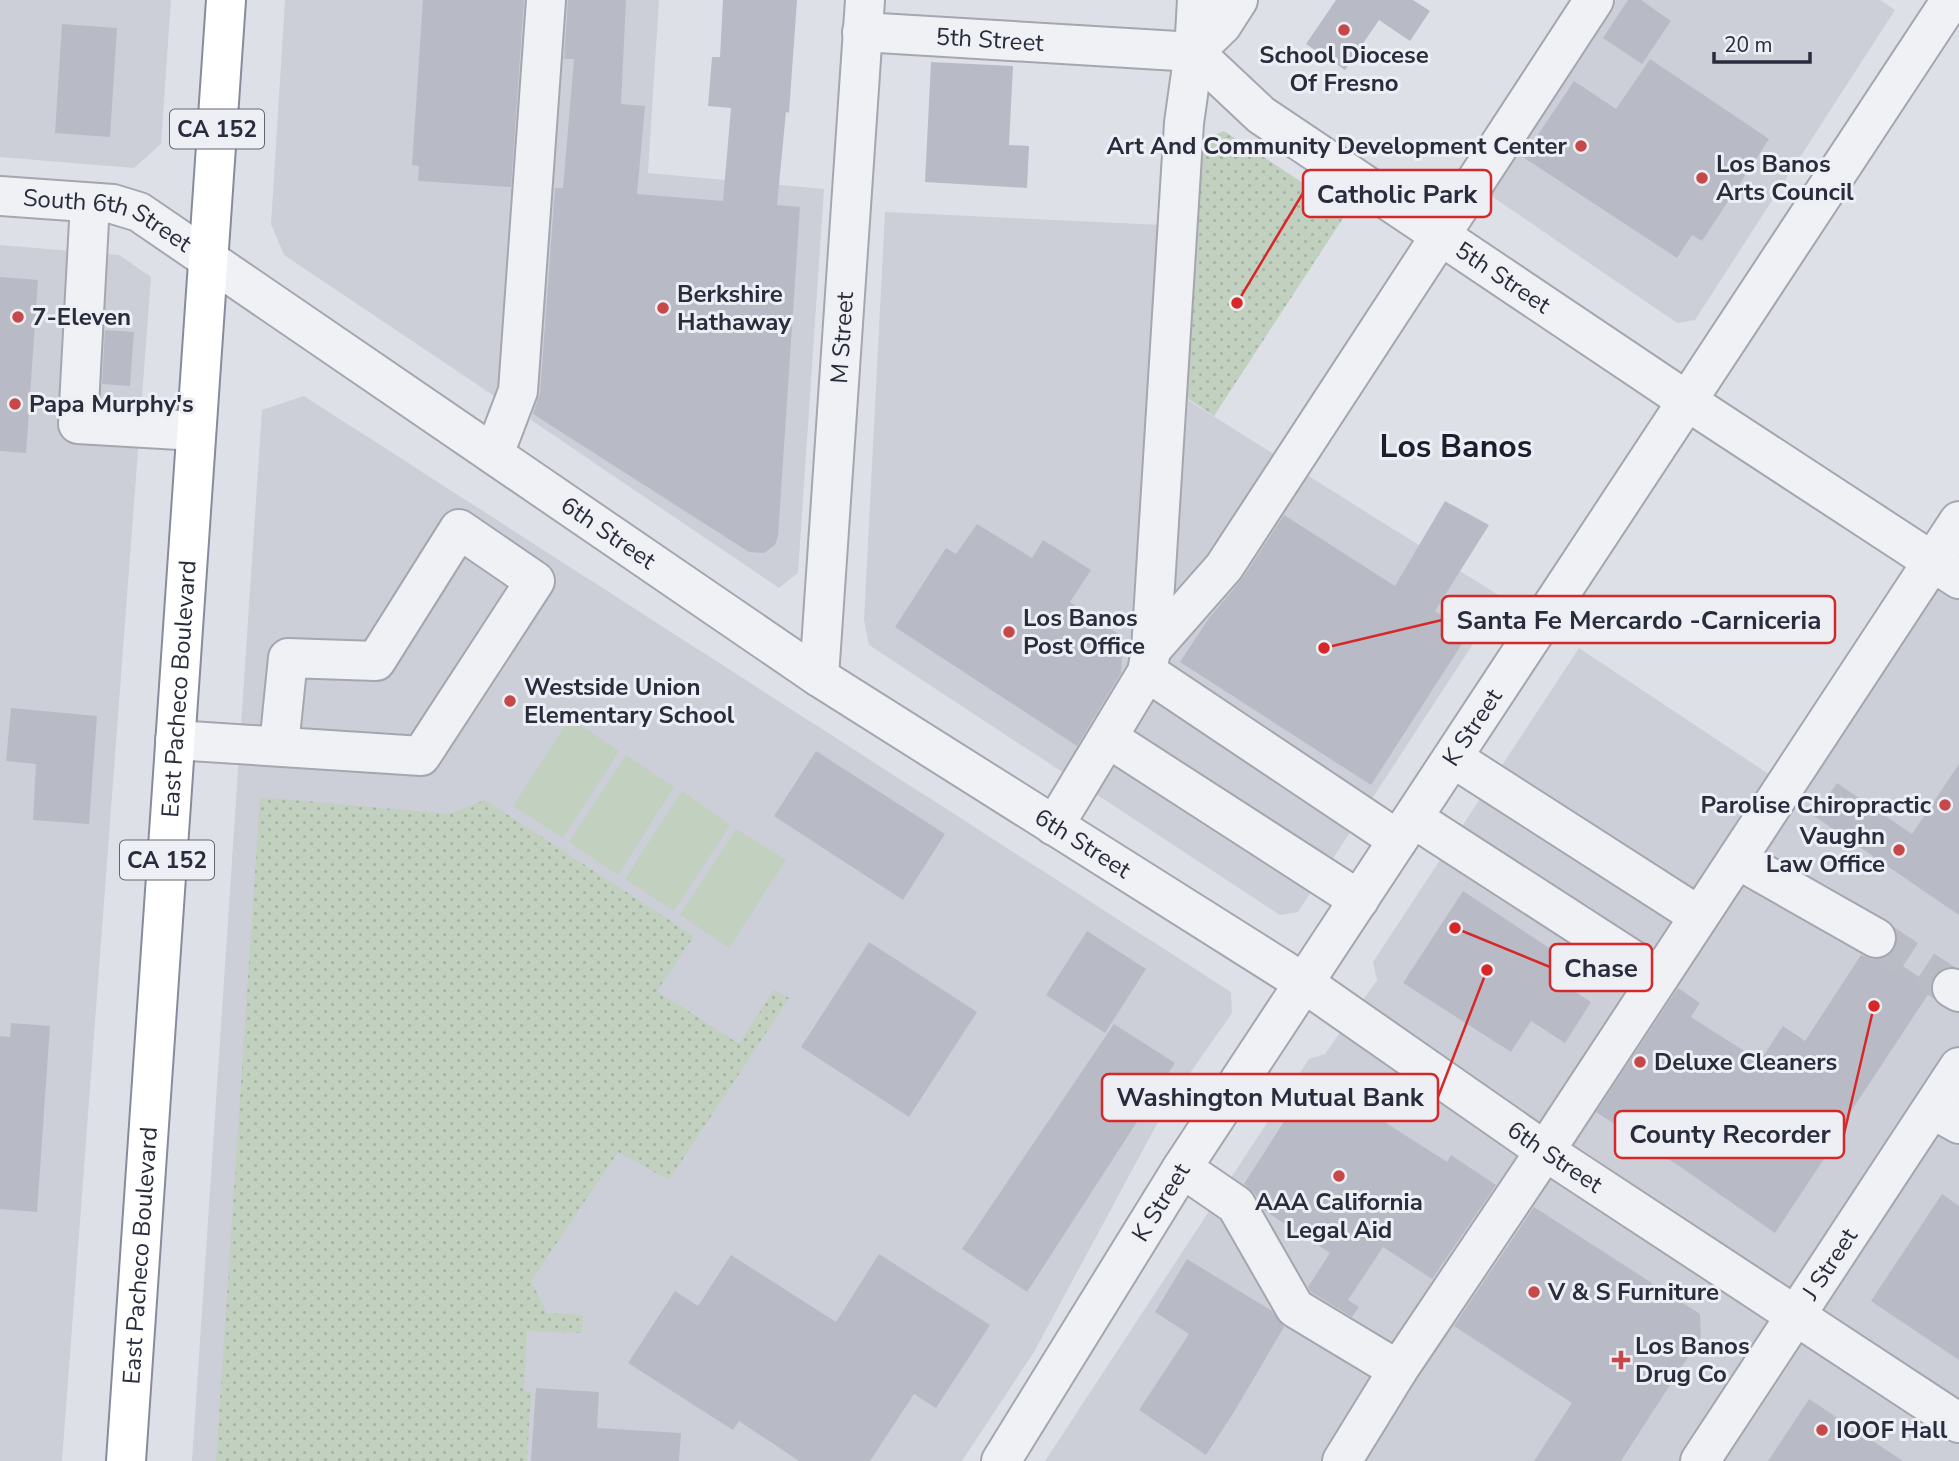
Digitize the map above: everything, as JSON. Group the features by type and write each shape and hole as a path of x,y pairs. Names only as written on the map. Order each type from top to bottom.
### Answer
{"highway":[{"name":"East Pacheco Boulevard","path":"126,1461 226,0"}],"street":[{"path":"494,454 518,391 546,0"},
{"path":"1149,661 1184,124 1194,52 1197,0"},
{"path":"1194,52 1222,24 1238,0"},
{"path":"1054,827 1108,738 1149,661 1224,566 1594,0"},
{"name":"K Street","path":"1002,1461 1182,1168 1951,0"},
{"name":"5th Street","path":"863,16 1194,52 1261,115 1687,401 1946,570"},
{"name":"M Street","path":"819,677 863,16"},
{"name":"South 6th Street","path":"0,196 113,204 139,212 208,259"},
{"path":"90,202 78,424 196,431"},
{"name":"6th Street","path":"208,259 819,677 1304,983 1545,1151 1959,1423"},
{"path":"1342,1461 1398,1370 1737,859 1946,570 1959,520"},
{"path":"175,740 421,756 535,581 459,530 376,661 288,658 279,746"},
{"path":"1149,661 1406,829 1660,977"},
{"path":"1108,738 1359,901"},
{"path":"1453,758 1699,916"},
{"path":"1737,859 1876,938"},
{"name":"J Street","path":"1700,1461 1796,1315 1945,1116 1959,1066"},
{"path":"1182,1168 1237,1205 1295,1308 1398,1370"}],"shaded area":[{"path":"0,0 171,0 161,144 134,168 0,157"},
{"path":"285,0 535,0 508,375 497,398 284,255 271,224"},
{"name":"Berkshire Hathaway","path":"564,0 659,0 648,173 824,189 798,573 779,588 531,420"},
{"path":"1616,0 1880,0 1895,10 1695,320 1677,323 1487,193"},
{"path":"885,212 1163,225 1151,377 1503,598 1298,912 1280,915 869,645 864,620"},
{"path":"0,245 119,255 151,277 62,1461 0,1461"},
{"name":"Westside Union Elementary School","path":"304,396 1231,992 1232,1013 1165,1109 1034,1352 962,1461 192,1461 262,410"},
{"path":"1959,548 1959,1461 1045,1461 1309,1059 1325,1054 1377,980 1373,962 1579,648 1799,794"}],"green space":[{"path":"1224,131 1347,212 1214,416 1182,395 1195,143"},
{"path":"570,718 619,751 563,838 513,806"},
{"path":"626,755 674,787 618,875 569,842"},
{"path":"682,791 730,825 674,911 625,879"},
{"path":"260,797 449,814 485,800 694,936 657,991 739,1044 774,990 789,998 669,1180 618,1152 531,1281 547,1313 583,1315 582,1333 527,1331 524,1391 531,1392 527,1461 216,1461"},
{"path":"736,829 786,860 729,948 680,915"}],"building":[{"path":"423,0 524,0 511,187 418,181 419,166 412,165"},
{"name":"Berkshire Hathaway","path":"568,0 626,0 621,104 645,106 637,194 723,201 731,108 708,106 712,57 720,57 723,0 797,0 789,113 786,112 777,205 800,207 778,536 775,545 764,553 749,552 533,414 540,393 555,188 563,188 574,59 564,59"},
{"name":"School Diocese Of Fresno","path":"1336,0 1413,0 1430,11 1410,41 1379,20 1345,70 1306,44"},
{"path":"1628,0 1641,0 1671,21 1642,64 1603,38"},
{"path":"62,24 117,28 110,137 55,133"},
{"path":"1650,59 1769,139 1702,241 1692,235 1677,258 1523,157 1574,81 1616,109"},
{"path":"931,62 1013,66 1009,145 1029,146 1027,188 925,182"},
{"path":"0,277 38,280 26,453 0,451"},
{"path":"105,330 134,332 130,386 102,384"},
{"path":"1445,501 1489,525 1435,611 1469,633 1371,785 1180,662 1209,618 1242,579 1284,515 1395,586"},
{"name":"Los Banos Post Office","path":"977,524 1032,558 1043,540 1091,570 1070,602 1123,637 1121,673 1077,746 895,627 946,548 956,554"},
{"path":"11,708 97,716 89,824 33,820 36,764 6,761"},
{"path":"816,751 945,834 903,900 774,816"},
{"name":"Vaughn Law Office","path":"1959,764 1959,915 1814,816 1837,783 1912,834"},
{"path":"1463,891 1569,961 1557,980 1591,1002 1565,1043 1531,1021 1511,1052 1403,983"},
{"path":"1087,931 1146,969 1105,1033 1046,995"},
{"path":"869,942 977,1012 909,1117 801,1047"},
{"path":"1861,955 1875,960 1888,956 1931,985 1931,990 1775,1233 1596,1112 1678,988 1700,1003 1691,1017 1760,1061 1783,1026 1805,1041"},
{"path":"11,1023 50,1026 37,1212 0,1209 0,1036 10,1037"},
{"path":"1114,1024 1175,1063 1027,1292 962,1249"},
{"name":"AAA California Legal Aid","path":"1313,1076 1447,1162 1451,1155 1496,1185 1432,1279 1383,1247 1348,1300 1359,1307 1352,1317 1311,1292 1308,1287 1330,1253 1265,1211 1255,1194 1244,1184"},
{"path":"1942,1194 1959,1206 1959,1360 1871,1301"},
{"path":"1534,1207 1700,1314 1701,1337 1621,1461 1534,1461 1572,1403 1454,1326"},
{"path":"879,1254 990,1325 936,1408 914,1394 870,1461 799,1461 739,1421 733,1430 628,1363 675,1291 698,1306 731,1255 836,1322"},
{"path":"1187,1259 1272,1311 1284,1327 1206,1455 1139,1410 1189,1334 1155,1312"},
{"path":"536,1388 599,1392 597,1428 681,1433 679,1461 531,1461"},
{"name":"IOOF Hall","path":"1809,1399 1903,1461 1768,1461"}],"tunnel":[{"path":"1876,938 1952,988"}],"place":[{"name":"School Diocese Of Fresno","path":"1344,30"},
{"name":"Art And Community Development Center","path":"1581,146"},
{"name":"Los Banos Arts Council","path":"1702,178"},
{"name":"Catholic Park","path":"1237,303"},
{"name":"Berkshire Hathaway","path":"663,308"},
{"name":"7-Eleven","path":"18,317"},
{"name":"Papa Murphy's","path":"15,404"},
{"name":"Los Banos Post Office","path":"1009,632"},
{"name":"Santa Fe Mercardo -Carniceria","path":"1324,648"},
{"name":"Westside Union Elementary School","path":"510,701"},
{"name":"Parolise Chiropractic","path":"1945,805"},
{"name":"Vaughn Law Office","path":"1899,850"},
{"name":"Chase","path":"1455,928"},
{"name":"Washington Mutual Bank","path":"1487,970"},
{"name":"County Recorder","path":"1874,1006"},
{"name":"Deluxe Cleaners","path":"1640,1062"},
{"name":"AAA California Legal Aid","path":"1339,1176"},
{"name":"V & S Furniture","path":"1534,1292"},
{"name":"Los Banos Drug Co","path":"1621,1360"},
{"name":"IOOF Hall","path":"1822,1430"}],"district":[{"name":"Los Banos","path":"1456,446"}]}
